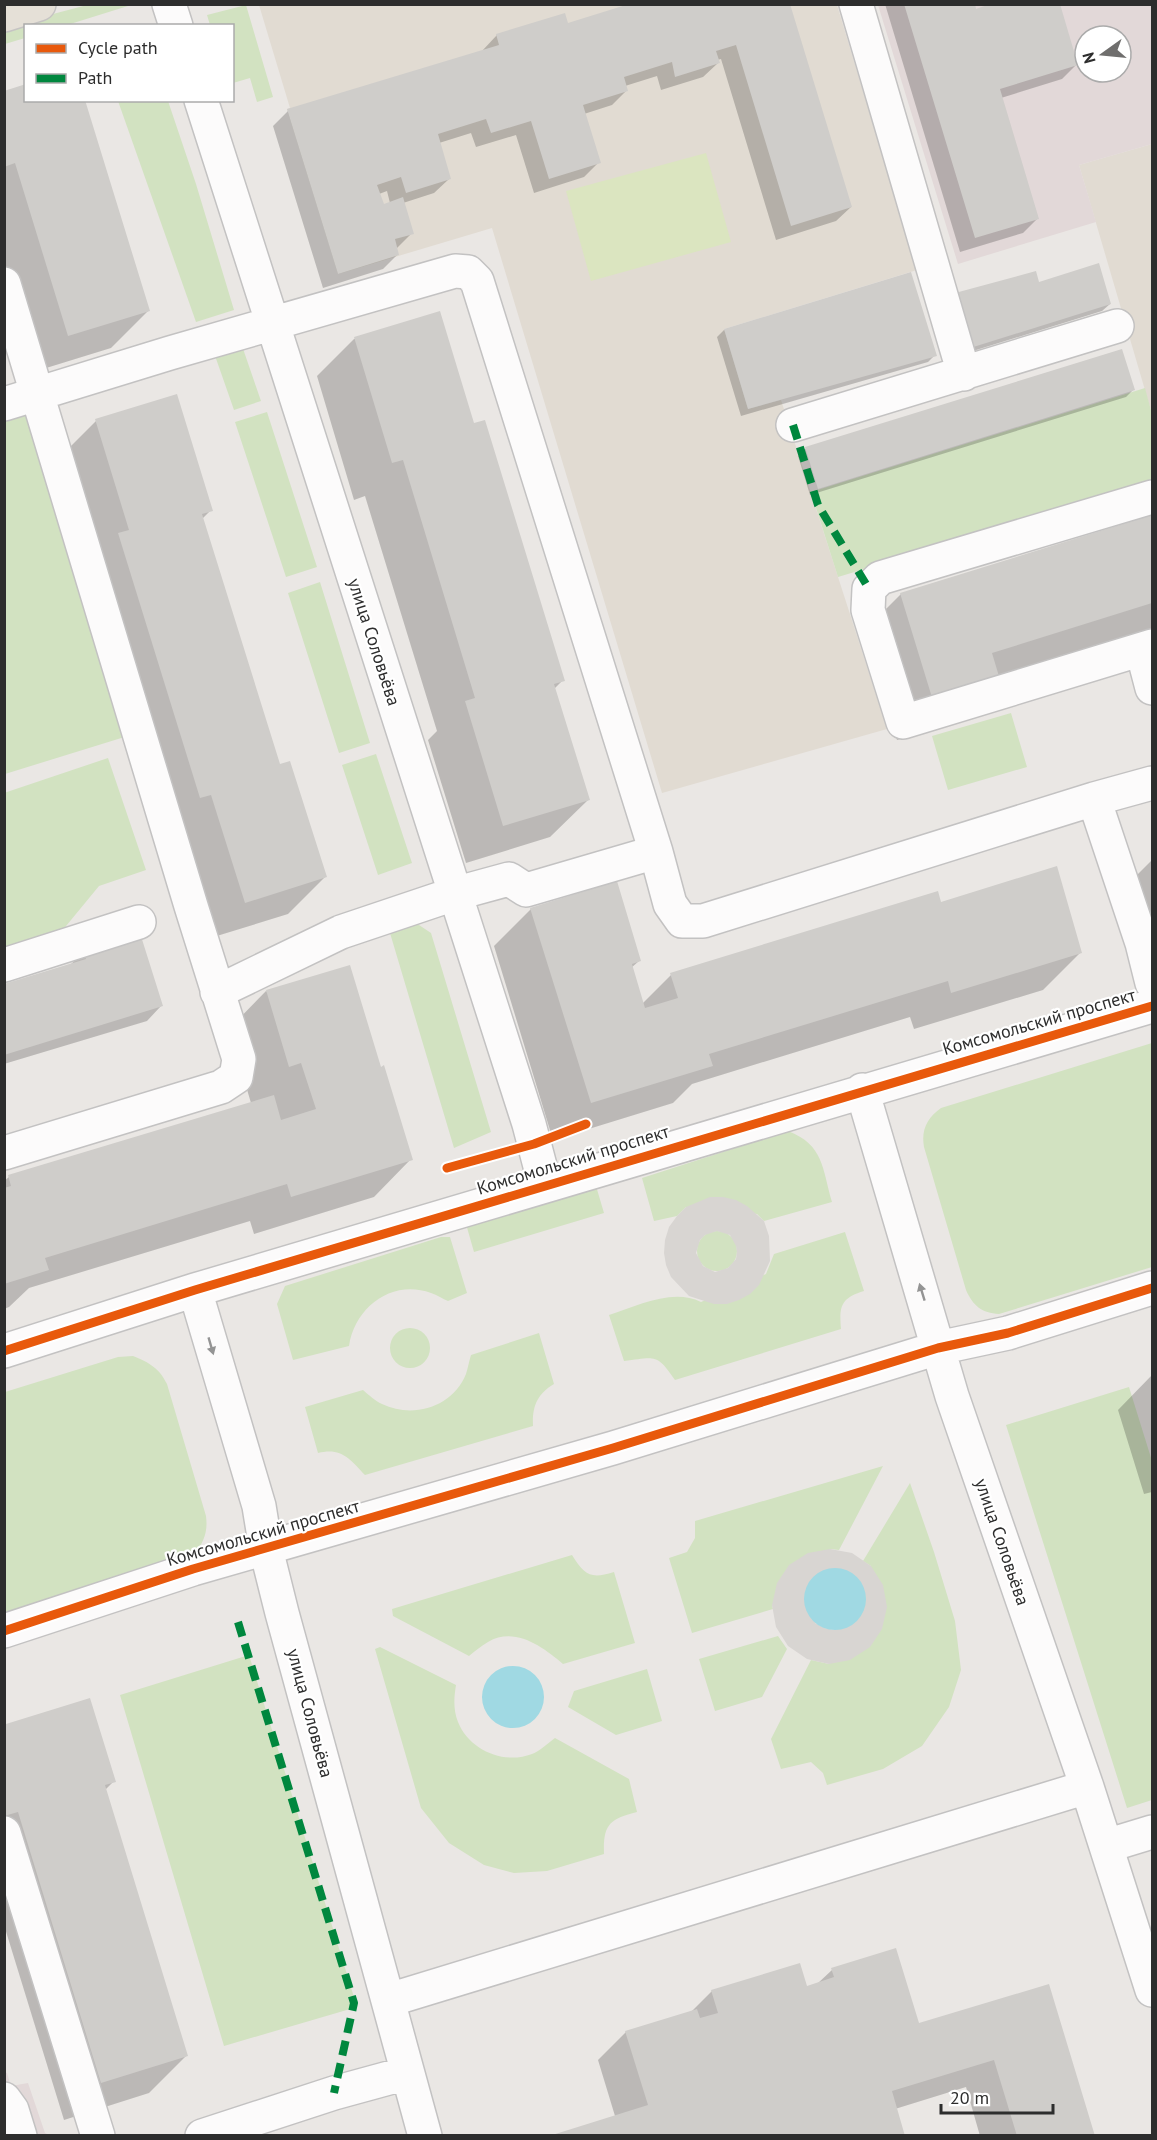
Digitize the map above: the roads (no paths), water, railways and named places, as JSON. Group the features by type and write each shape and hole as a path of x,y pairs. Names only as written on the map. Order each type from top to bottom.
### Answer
{"main road":[{"path":"4,15 39,4"}],"street":[{"path":"169,4 175,24"},
{"path":"856,4 964,374"},
{"name":"улица Соловьёва","path":"202,102 529,1124 545,1185"},
{"path":"4,404 197,345 455,271 468,272 477,281 656,852 670,904 682,921 703,921 1152,783"},
{"path":"4,284 239,1059 236,1077 221,1087 4,1153"},
{"path":"793,425 1117,326"},
{"path":"1152,497 880,578 869,589 868,610 903,722 1147,648 1152,688"},
{"path":"1094,799 1142,943 1152,983"},
{"path":"217,992 341,932 454,894 508,879 526,890 656,852"},
{"path":"4,965 139,922"},
{"name":"Комсомольский проспект","path":"4,1351 195,1290 1152,1005"},
{"name":"улица Соловьёва","path":"862,1090 956,1407 1087,1787 1152,1990"},
{"name":"Комсомольский проспект","path":"4,1631 193,1569 613,1448 938,1348 1008,1333 1152,1288"},
{"name":"улица Соловьёва","path":"195,1290 259,1506 266,1549 425,2136"},
{"path":"389,2000 1087,1787"},
{"path":"1106,1846 1152,1832"},
{"path":"4,1833 98,2136"},
{"path":"202,2136 334,2093 407,2073"},
{"path":"4,2100 12,2110 20,2136"}],"water":[{"path":"835,1568 857,1577 866,1599 857,1621 835,1630 813,1621 804,1599 813,1577"},
{"path":"513,1666 535,1675 544,1697 535,1719 513,1728 491,1719 482,1697 491,1675"}]}
